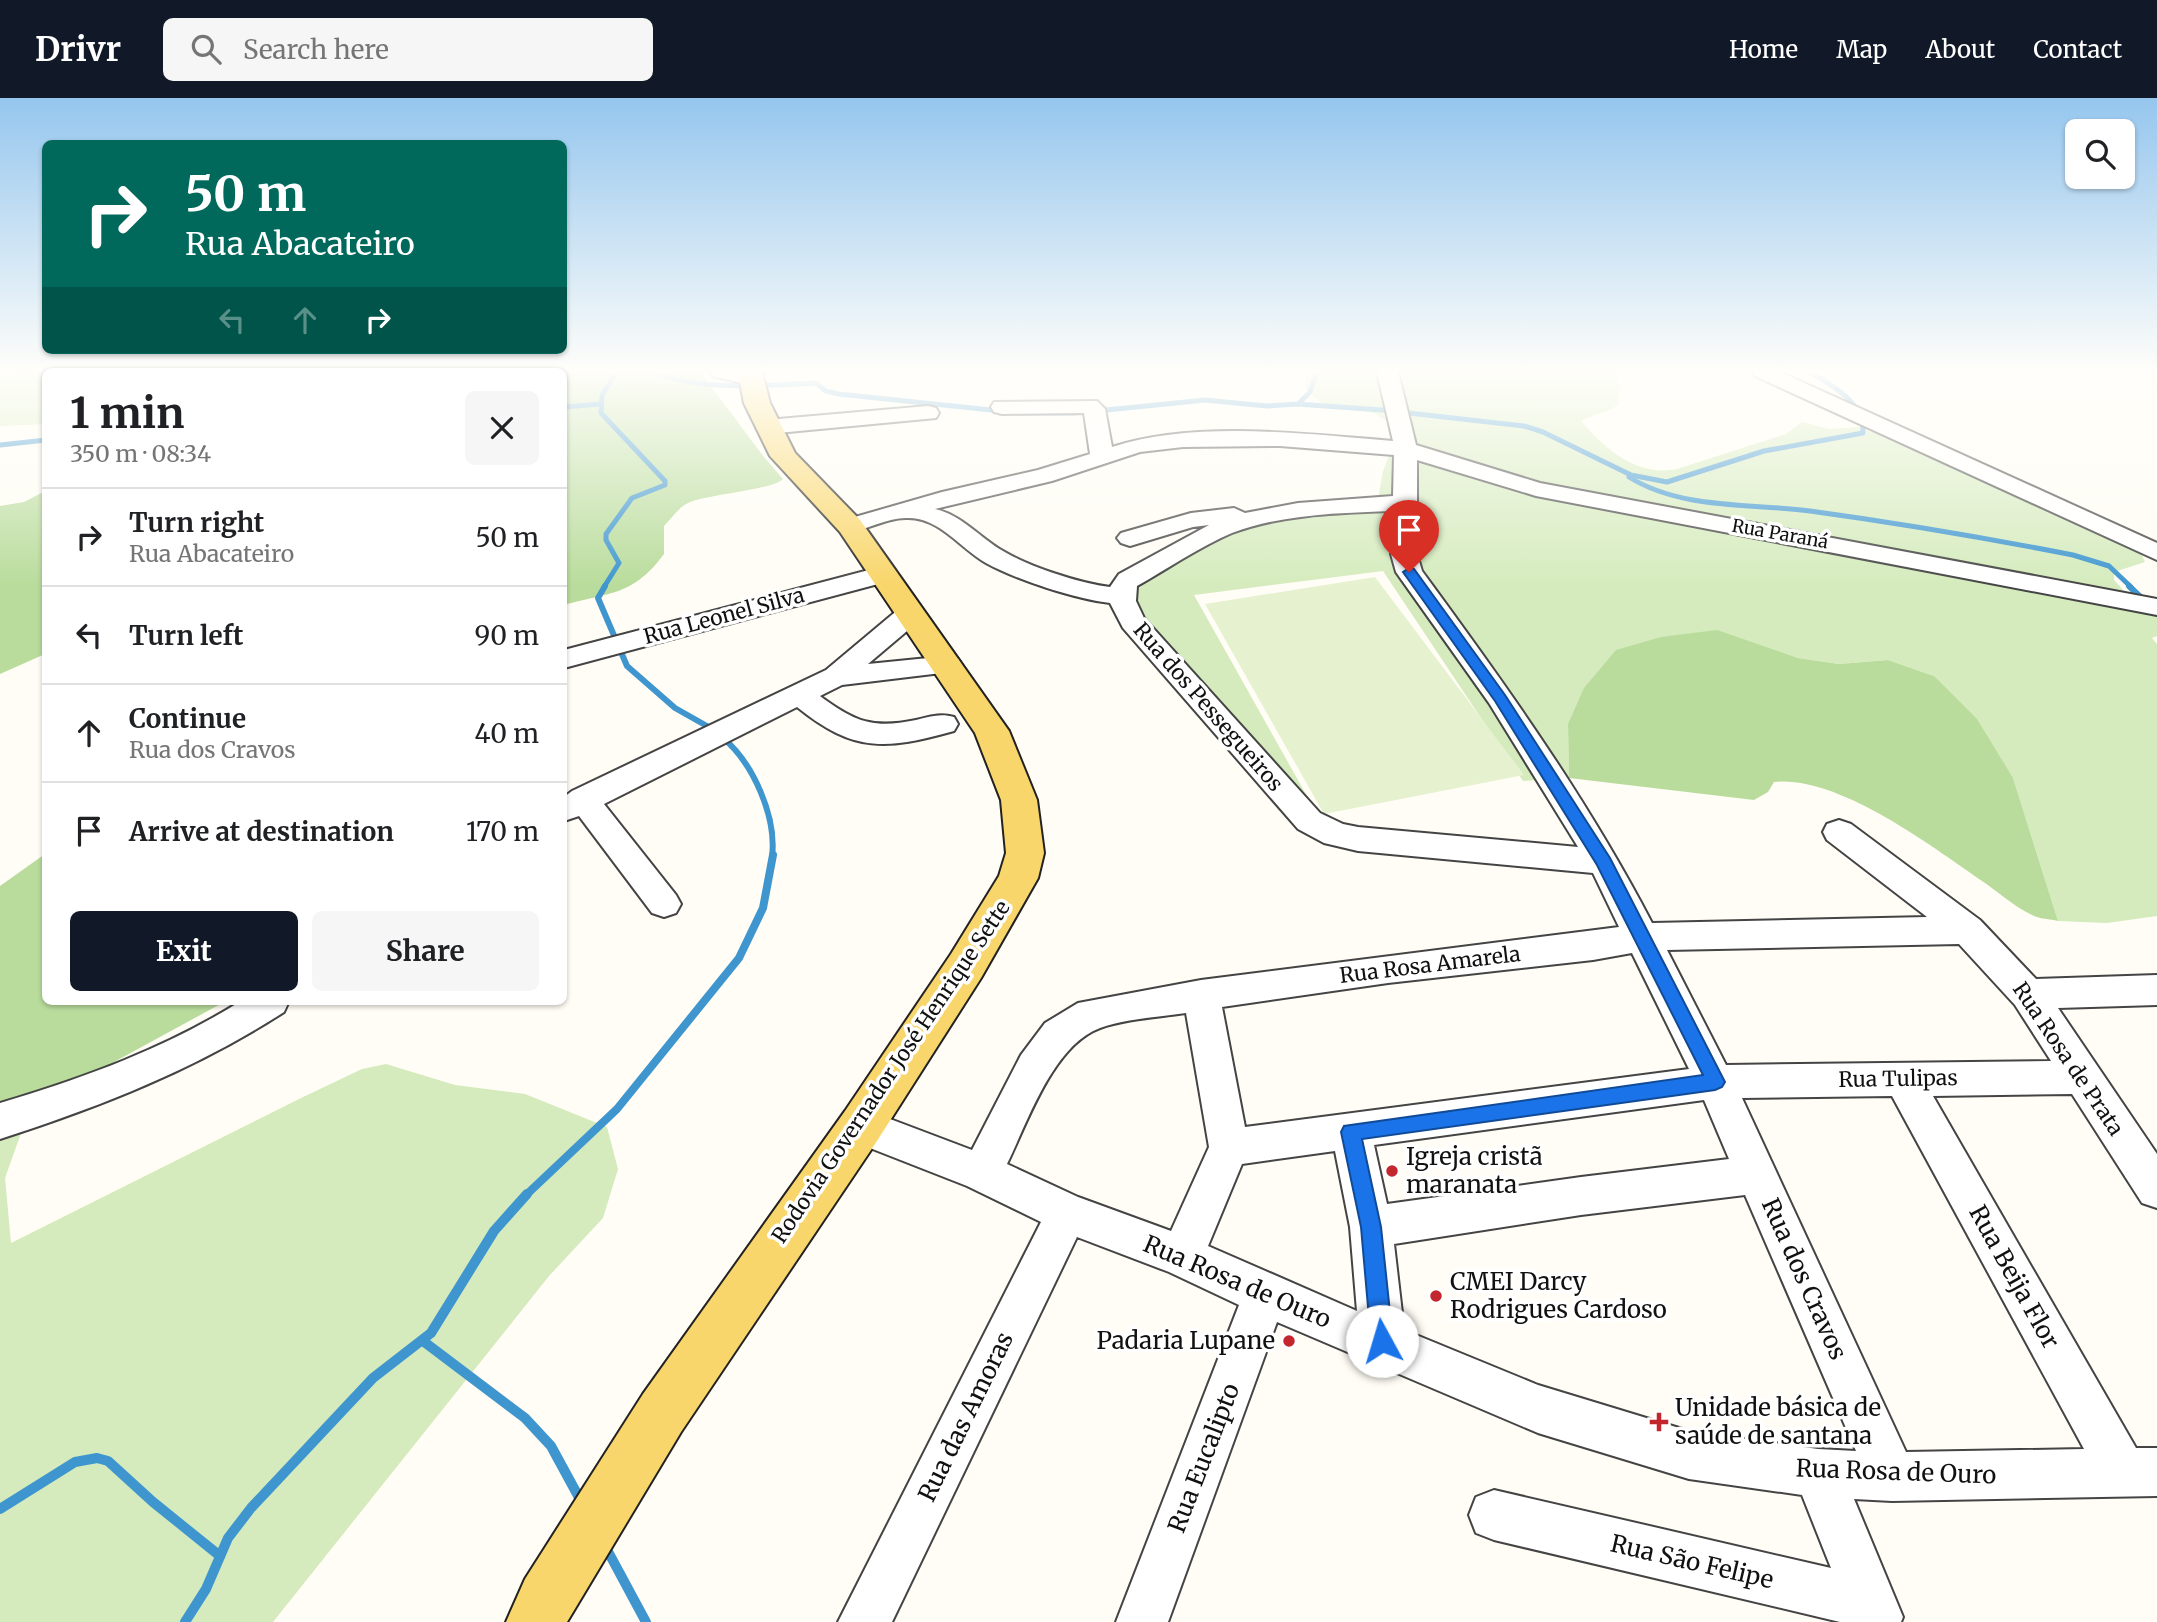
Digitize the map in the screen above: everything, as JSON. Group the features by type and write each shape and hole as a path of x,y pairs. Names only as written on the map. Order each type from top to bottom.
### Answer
{"main road":[{"name":"Rodovia Governador José Henrique Sette","path":"536,1622 546,1600 662,1413 861,1126 1005,903 1018,878 1025,853 1019,800 992,731 850,526 783,456 776,443"}],"street":[{"path":"1099,443 1102,456"},
{"name":"Rua Paraná","path":"850,526 1044,476 1137,446 1159,443"},
{"name":"Rua Paraná","path":"1332,443 1406,449 1485,475 1549,492 1805,538 2157,607"},
{"path":"1405,443 1404,554 1409,572 1500,698 1604,862 1642,937"},
{"path":"1919,443 2157,551"},
{"path":"1130,538 1191,520 1268,516 1404,503"},
{"path":"904,510 942,518 993,556 1013,566 1095,593 1120,596 1121,588 1128,580 1219,531 1268,516"},
{"name":"Rua Leonel Silva","path":"567,658 884,574"},
{"name":"Rua dos Pessegueiros","path":"1120,596 1133,622 1308,821 1321,829 1358,839 1604,862"},
{"path":"664,904 573,804 836,676 910,614"},
{"path":"836,676 948,665"},
{"path":"799,694 848,727 863,732 880,735 943,724"},
{"name":"Rua Rosa de Prata","path":"1839,832 1968,930 2028,994 2081,1077 2141,1141 2157,1189"},
{"name":"Rua Rosa Amarela","path":"982,1173 1035,1067 1058,1034 1091,1014 1201,995 1388,969 1593,946 1642,937 1968,930"},
{"name":"Rua dos Cravos","path":"1642,937 1715,1082 1892,1477"},
{"path":"2028,994 2157,990"},
{"path":"1182,1256 1229,1147 1201,995"},
{"path":"0,1121 92,1091 169,1058 243,1020 265,1005"},
{"name":"Rua Tulipas","path":"1229,1147 1715,1082 2081,1077"},
{"name":"Rua Beija Flor","path":"1903,1079 2141,1473"},
{"name":"Rua Rosa de Ouro","path":"861,1126 982,1173 1067,1213 1182,1256 1265,1295 1382,1341 1538,1409 1689,1455 1818,1473 1892,1477 2141,1473"},
{"path":"1351,1132 1371,1227 1382,1341"},
{"path":"1371,1227 1581,1196 1757,1175"},
{"name":"Rua das Amoras","path":"864,1622 1067,1213"},
{"name":"Rua Eucalipto","path":"1142,1622 1265,1295"},
{"path":"1818,1473 1875,1613"},
{"name":"Rua São Felipe","path":"1494,1515 1875,1613"}],"green space":[{"path":"567,443 754,443 783,479 767,486 697,500 685,505 664,526 664,554 653,568 631,585 567,604"},
{"path":"1394,443 1602,443 1636,465 1662,470 1677,469 1758,443 1903,443 2140,551 2145,562 2114,572 2114,580 2127,594 2157,606 2157,636 2152,638 2157,644 2157,916 2107,923 2058,921 2013,778 1934,676 1888,660 1839,664 1798,658 1717,631 1568,724 1569,778 1523,781 1383,571 1194,595 1312,805 1194,672 1132,607 1130,595 1151,575 1178,557 1257,522 1370,511 1379,494 1383,471"},
{"path":"42,493 42,655 0,674 0,506 24,502"},
{"path":"1375,577 1524,775 1324,814 1205,604"},
{"path":"1717,630 1798,658 1839,664 1888,660 1934,676 1977,719 2013,778 2058,921 2025,911 1908,831 1853,801 1826,790 1799,783 1774,782 1768,792 1754,800 1569,778 1568,724 1584,688 1616,650 1661,637"},
{"path":"42,856 42,1005 219,1005 103,1068 0,1108 0,886"},
{"path":"386,1064 455,1085 525,1094 607,1127 618,1169 603,1218 549,1276 273,1622 0,1622 0,1108 25,1122 5,1178 11,1243 301,1098 362,1069"}],"waterway":[{"path":"0,445 17,443"},
{"path":"604,587 619,563 606,540 606,534 632,498 665,485 665,481 629,443"},
{"path":"1566,443 1631,475 1667,482 1764,451 1807,443"},
{"path":"1629,477 1650,488 1694,500 1843,516 2073,555 2109,566 2131,587"},
{"path":"605,586 598,598 627,666 675,708 714,730"},
{"path":"2129,586 2157,613"},
{"path":"723,738 744,762 761,792 771,825 772,857"},
{"path":"526,1195 617,1109 739,958 763,908 773,855"},
{"path":"185,1622 206,1589 228,1538 251,1508 373,1378 431,1333 494,1231 526,1195"},
{"path":"423,1341 525,1418 551,1446 582,1503"},
{"path":"0,1509 75,1462 97,1458 108,1461 153,1502 220,1556"},
{"path":"604,1544 646,1622"}],"place":[{"name":"Igreja cristã maranata","path":"1392,1171"},
{"name":"CMEI Darcy Rodrigues Cardoso","path":"1436,1296"},
{"name":"Padaria Lupane","path":"1289,1341"},
{"name":"Unidade básica de saúde de santana","path":"1659,1422"}],"route":[{"path":"1382,1341 1371,1227 1351,1132 1715,1082 1604,862 1500,698 1409,572"}]}
